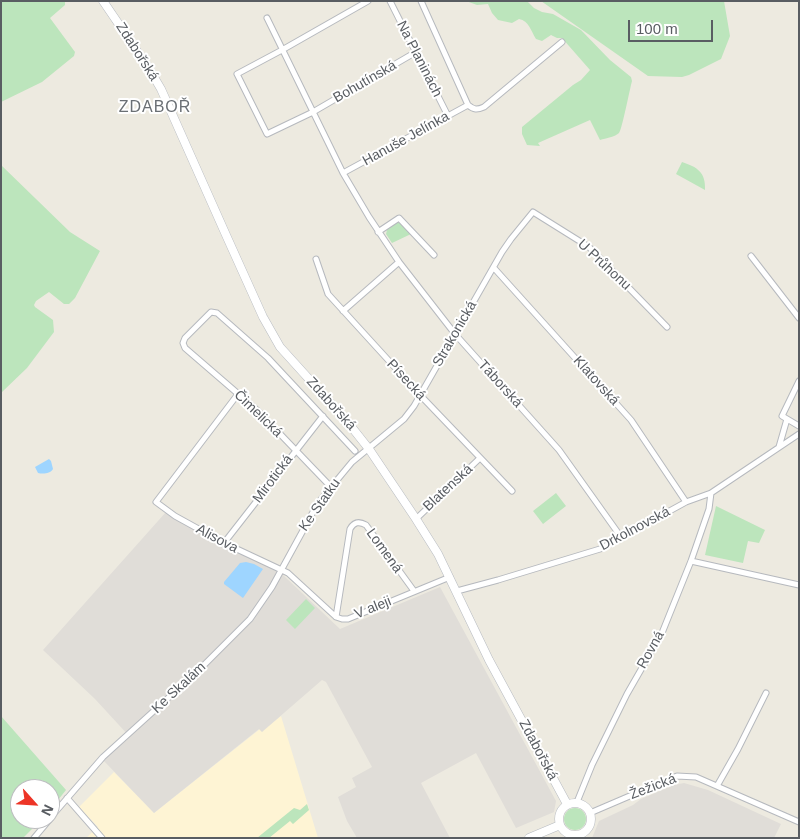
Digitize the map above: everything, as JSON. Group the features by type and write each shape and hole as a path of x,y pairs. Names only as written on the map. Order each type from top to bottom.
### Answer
{"street":[{"name":"Zdabořská","path":"103,1 161,89 263,317 280,347 346,420 369,449 416,519 450,577 489,660 567,804"},
{"path":"313,112 267,134 237,74 368,1"},
{"name":"Na Planinách","path":"390,1 448,116"},
{"path":"420,1 468,105 477,110 484,107 562,42"},
{"name":"Táborská","path":"267,18 343,173 378,232 455,334 559,450 621,538"},
{"name":"Bohutínská","path":"313,112 416,52"},
{"name":"Hanuše Jelínka","path":"343,173 468,105"},
{"name":"Strakonická","path":"369,449 404,419 421,396 511,239 534,212"},
{"name":"U Průhonu","path":"534,212 589,247 667,327"},
{"path":"378,232 399,218 434,255"},
{"path":"751,256 799,318"},
{"name":"Písecká","path":"316,259 328,294 421,396 512,491"},
{"path":"343,311 399,262"},
{"name":"Klatovská","path":"494,268 631,420 686,502"},
{"name":"Zdabořská","path":"183,343 184,338 211,312 217,313 268,358 355,451"},
{"name":"Čimelická","path":"183,343 185,348 258,411 331,487"},
{"path":"779,447 784,417 799,381"},
{"name":"Alisova","path":"238,394 156,502 174,516 224,543 281,569"},
{"name":"Mirotická","path":"224,543 294,450 323,416"},
{"path":"784,417 799,426"},
{"name":"Drkolnovská","path":"457,591 592,551 621,538 686,502 711,493 799,434"},
{"name":"Ke Statku","path":"281,569 318,504 352,462 369,449"},
{"name":"Blatenská","path":"416,519 480,458"},
{"name":"Rovná","path":"577,802 592,765 622,703 662,633 690,561 708,509 711,493"},
{"name":"Lomená","path":"336,617 350,529 357,522 366,525 414,591"},
{"path":"690,561 799,585"},
{"name":"V aleji","path":"281,569 288,573 336,617 342,619 450,577"},
{"name":"Ke Skalám","path":"60,807 103,757 199,670 250,619 264,602 281,569"},
{"path":"716,786 735,756 766,693"},
{"name":"Žežická","path":"590,813 677,776 696,777 799,822"},
{"path":"67,798 102,838"},
{"path":"577,802 586,807 590,813 591,823 583,836 564,832 560,825 559,814 562,808 567,804 577,802"},
{"path":"530,838 560,825"}],"shaded area":[{"path":"166,512 283,575 340,629 440,587 556,801 554,812 516,828 476,753 421,783 450,838 357,838 347,821 338,797 356,787 352,778 372,767 326,682 322,680 262,732 259,729 154,813 103,760 130,737 95,699 43,650"},
{"path":"281,716 318,838 86,838 98,827 79,807 114,772 154,813 260,729 262,731"},
{"path":"684,783 708,790 781,824 774,838 592,838 599,821 633,805 641,799 674,785"}],"green space":[{"path":"1,1 65,1 65,5 50,18 75,52 74,56 42,82 1,102"},
{"path":"466,1 527,1 534,8 553,14 581,30 610,60 631,77 632,81 619,133 600,140 590,120 538,143 540,146 527,145 522,134 522,127 581,80 590,70 562,38 551,35 542,41 536,39 522,20 519,19 512,23 498,20 488,4 477,5"},
{"path":"541,1 724,1 730,36 721,59 689,75 682,77 648,76"},
{"path":"682,162 700,171 704,179 705,190 676,174"},
{"path":"1,165 70,232 100,251 75,298 69,304 64,304 49,292 36,301 35,307 53,320 54,332 27,368 2,392"},
{"path":"397,222 411,234 392,243 386,234 387,230"},
{"path":"556,493 566,506 543,524 533,511"},
{"path":"716,506 765,530 759,543 748,541 743,563 705,555"},
{"path":"306,599 315,608 295,629 286,620"},
{"path":"1,716 56,779 10,779 10,829 32,829 23,838 1,838"},
{"path":"60,783 66,790 60,798"},
{"path":"307,804 309,810 293,824 290,821 269,838 257,838 294,808 300,810"},
{"path":"575,808 583,811 586,819 583,827 575,830 567,827 564,819 567,811"}],"water":[{"path":"49,459 52,471 38,473 35,467"},
{"path":"246,562 263,569 243,598 224,584 224,582 240,563"}],"district":[{"name":"ZDABOŘ","path":"155,108"}]}
